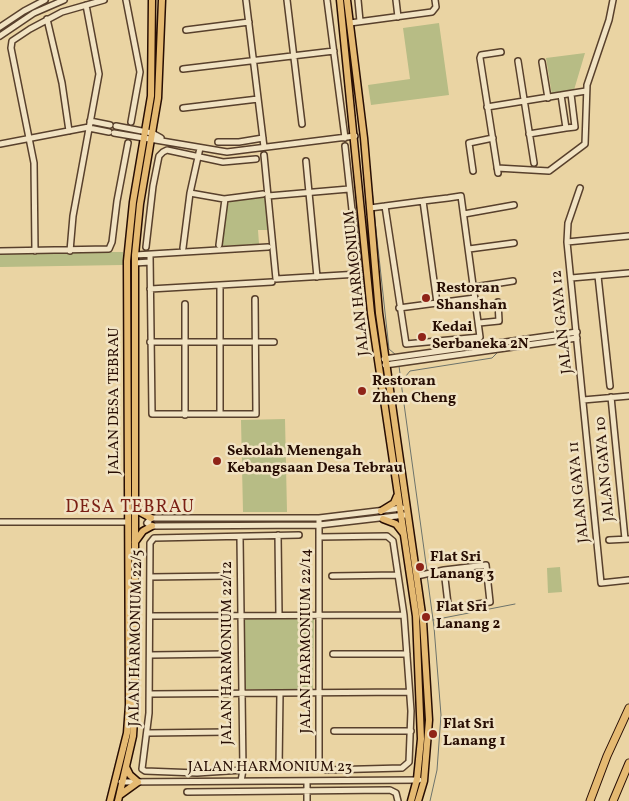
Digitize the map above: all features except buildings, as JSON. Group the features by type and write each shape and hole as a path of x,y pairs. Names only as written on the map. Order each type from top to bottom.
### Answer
{"highway":[{"path":"590,801 629,708"},
{"path":"613,801 629,763"}],"main road":[{"name":"JALAN DESA TEBRAU","path":"110,801 126,766 133,736 135,703 135,255 152,79 152,0"},
{"name":"JALAN DESA TEBRAU","path":"118,799 118,781 129,705 127,261 133,202 160,78 162,0"},
{"path":"162,11 166,0"},
{"name":"JALAN HARMONIUM","path":"340,0 356,136 370,284 404,512 417,576 423,621 429,720 420,780 411,801"},
{"name":"JALAN HARMONIUM","path":"347,0 370,208 383,362 398,494 404,512 404,534 416,616 422,739 418,801"},
{"path":"381,511 394,503 398,494"},
{"path":"134,501 140,512 152,518"},
{"path":"383,519 396,524 404,534"},
{"path":"135,542 143,531 152,526"},
{"path":"118,799 126,788 138,782 130,775 126,766"}],"street":[{"path":"0,27 45,0"},
{"path":"0,36 34,13 64,0"},
{"path":"35,251 34,163 11,48 12,41 47,19 104,0"},
{"path":"126,0 140,72 131,122"},
{"path":"246,0 264,147"},
{"path":"287,0 302,124"},
{"path":"327,0 345,138"},
{"path":"358,0 360,22"},
{"path":"396,0 398,17"},
{"path":"350,23 435,10 435,0"},
{"path":"501,52 480,57 497,171 544,172 556,167 586,142 586,91 588,80 610,20 613,0"},
{"path":"70,251 73,216 99,70 86,5"},
{"path":"47,19 62,83 69,131"},
{"path":"186,30 249,22"},
{"path":"183,69 334,51"},
{"path":"518,61 534,162"},
{"path":"542,62 548,98"},
{"path":"573,93 588,80"},
{"path":"488,107 586,91"},
{"path":"573,93 584,98 586,104"},
{"path":"529,134 575,127 573,93"},
{"path":"561,96 566,128"},
{"path":"183,108 258,99"},
{"path":"89,125 112,132 148,136"},
{"path":"0,144 69,131 89,125 116,126 164,140 227,152 356,136"},
{"path":"116,126 124,134"},
{"path":"218,142 239,142 263,138"},
{"path":"473,171 469,143 493,138"},
{"path":"0,251 109,249 112,242 117,201 128,143"},
{"path":"345,146 358,287 370,284"},
{"path":"183,248 190,193 200,148"},
{"path":"146,247 153,186 159,156 163,152 167,150 198,158 229,162 256,159"},
{"path":"264,156 265,195 276,277 279,280 357,274"},
{"path":"306,161 317,277"},
{"name":"JALAN GAYA 12","path":"580,188 568,223 567,242 583,400"},
{"path":"190,193 225,199 349,189"},
{"path":"370,208 385,206 423,201 462,196 480,337 406,344 399,308 385,206"},
{"path":"219,245 225,199"},
{"path":"423,201 437,303"},
{"path":"464,214 514,205"},
{"path":"567,242 629,236"},
{"path":"469,249 514,243"},
{"path":"135,255 268,248"},
{"path":"150,255 150,413 185,415 256,414 255,299"},
{"path":"135,263 150,262"},
{"path":"571,278 629,273"},
{"path":"598,276 610,386"},
{"path":"474,286 513,281"},
{"path":"150,289 272,282"},
{"path":"220,285 220,414"},
{"path":"399,308 475,298"},
{"path":"479,324 499,321 498,302"},
{"path":"185,304 185,415"},
{"path":"383,362 577,335"},
{"path":"150,342 274,342"},
{"path":"583,400 629,396"},
{"name":"JALAN GAYA 10","path":"611,398 627,539"},
{"name":"JALAN GAYA 11","path":"583,400 601,583 629,580"},
{"path":"381,511 404,512 383,519 319,525 152,526 147,523 152,518 319,518 381,511"},
{"name":"JALAN HARMONIUM 22/14","path":"319,518 319,765 326,770 402,768 409,762 411,731"},
{"path":"0,522 128,522"},
{"path":"278,535 279,615"},
{"name":"JALAN HARMONIUM 22/5","path":"243,770 197,773 145,771 142,769 141,764 148,733 150,694 150,577 152,539 299,535"},
{"path":"319,537 387,536 393,541 408,654 411,731 334,731"},
{"name":"JALAN HARMONIUM 22/12","path":"240,537 240,693 244,781"},
{"path":"609,540 627,539"},
{"path":"417,576 444,570 486,565 490,602 452,608 448,604 444,570"},
{"path":"332,576 398,575"},
{"path":"150,577 225,576"},
{"path":"150,616 241,614 404,615"},
{"path":"150,655 228,654"},
{"path":"333,654 408,654"},
{"path":"150,694 409,692"},
{"path":"279,768 280,693"},
{"path":"148,733 229,732"},
{"path":"306,780 307,801"},
{"name":"JALAN HARMONIUM 23","path":"118,781 420,780"},
{"path":"187,792 392,790 396,793 398,800"}],"green space":[{"path":"439,23 449,95 371,105 368,85 410,79 403,28"},
{"path":"585,53 574,90 552,95 546,58"},
{"path":"265,197 269,230 258,230 259,244 222,246 226,206 231,201"},
{"path":"0,252 123,252 123,265 0,267"},
{"path":"285,419 287,512 243,512 241,420"},
{"path":"560,567 562,592 548,593 547,568"},
{"path":"245,618 314,619 313,690 245,689"}],"waterway":[{"path":"371,183 374,207"},
{"path":"374,211 389,349 396,355"},
{"path":"427,571 401,382 410,371 492,358 497,353"},
{"path":"399,366 401,381"},
{"path":"427,575 434,627 441,715 437,770 430,801"},
{"path":"433,620 515,604"}],"place":[{"name":"Restoran Shanshan","path":"426,298"},
{"name":"Kedai Serbaneka 2N","path":"422,337"},
{"name":"Restoran Zhen Cheng","path":"362,391"},
{"name":"Sekolah Menengah Kebangsaan Desa Tebrau","path":"217,461"},
{"name":"Flat Sri Lanang 3","path":"420,567"},
{"name":"Flat Sri Lanang 2","path":"426,617"},
{"name":"Flat Sri Lanang 1","path":"433,734"}],"district":[{"name":"DESA TEBRAU","path":"130,509"}]}
